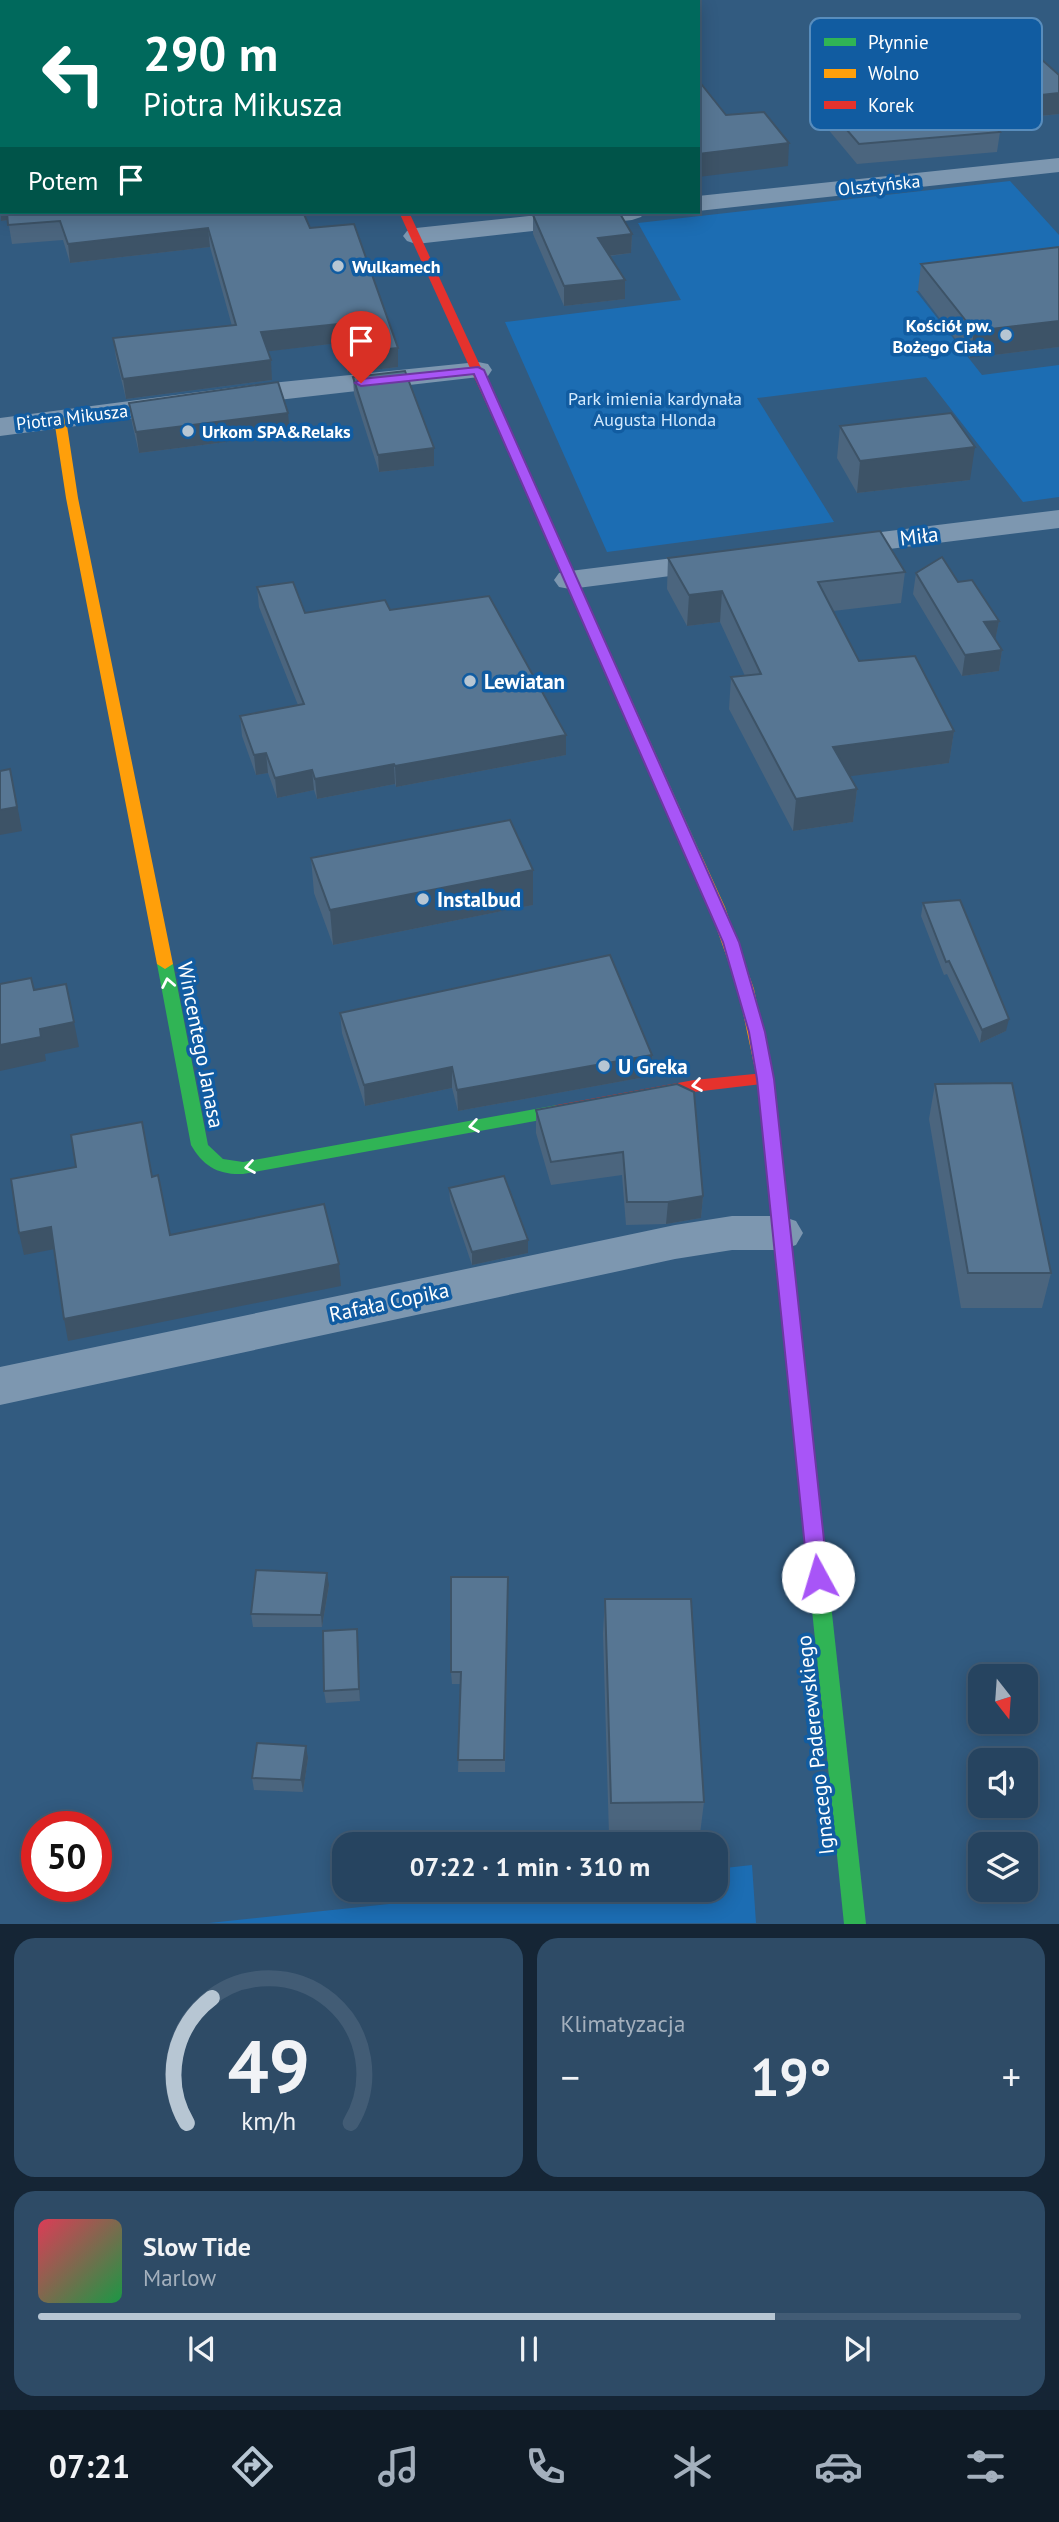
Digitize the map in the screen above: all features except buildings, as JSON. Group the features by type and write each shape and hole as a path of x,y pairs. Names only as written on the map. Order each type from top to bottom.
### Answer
{"main road":[{"name":"Ignacego Paderewskiego","path":"405,214 478,370 731,942 757,1032 765,1079 855,1923"},
{"name":"Wincentego Janasa","path":"60,419 72,498 197,1132 205,1158 214,1165 229,1169 243,1168 694,1086 765,1079"}],"street":[{"name":"Olsztyńska","path":"700,204 1059,164"},
{"path":"416,236 614,214"},
{"name":"Piotra Mikusza","path":"0,426 238,396 478,370"},
{"name":"Miła","path":"802,551 1059,519"},
{"path":"570,580 747,558"},
{"name":"Rafała Copika","path":"0,1386 675,1242 732,1233 781,1233"}],"green space":[{"name":"Park imienia kardynała Augusta Hlonda","path":"1010,181 1059,235 1059,273 916,291 982,375 1059,365 1059,497 1023,502 926,377 757,398 834,522 607,552 505,322 681,300 638,223"},
{"path":"752,1865 756,1923 209,1923 408,1902 728,1902 728,1868"}],"traffic: fast":[{"path":"521,467 693,852"},
{"path":"165,964 200,1145 217,1164 229,1168 243,1168 557,1111"},
{"path":"799,1394 855,1924"}],"traffic: slow":[{"path":"60,419 72,498 165,964"},
{"path":"693,852 717,907 746,989 765,1079 799,1394"}],"traffic: jam":[{"path":"405,214 521,467"},
{"path":"557,1111 694,1086 765,1079"}],"place":[{"name":"Wulkamech","path":"338,266"},
{"name":"Kościół pw. Bożego Ciała","path":"1006,335"},
{"name":"Urkom SPA&Relaks","path":"188,431"},
{"name":"Lewiatan","path":"470,681"},
{"name":"Instalbud","path":"423,899"},
{"name":"U Greka","path":"604,1066"}],"route":[{"path":"361,383 478,370 731,942 762,1054 818,1577"}]}
